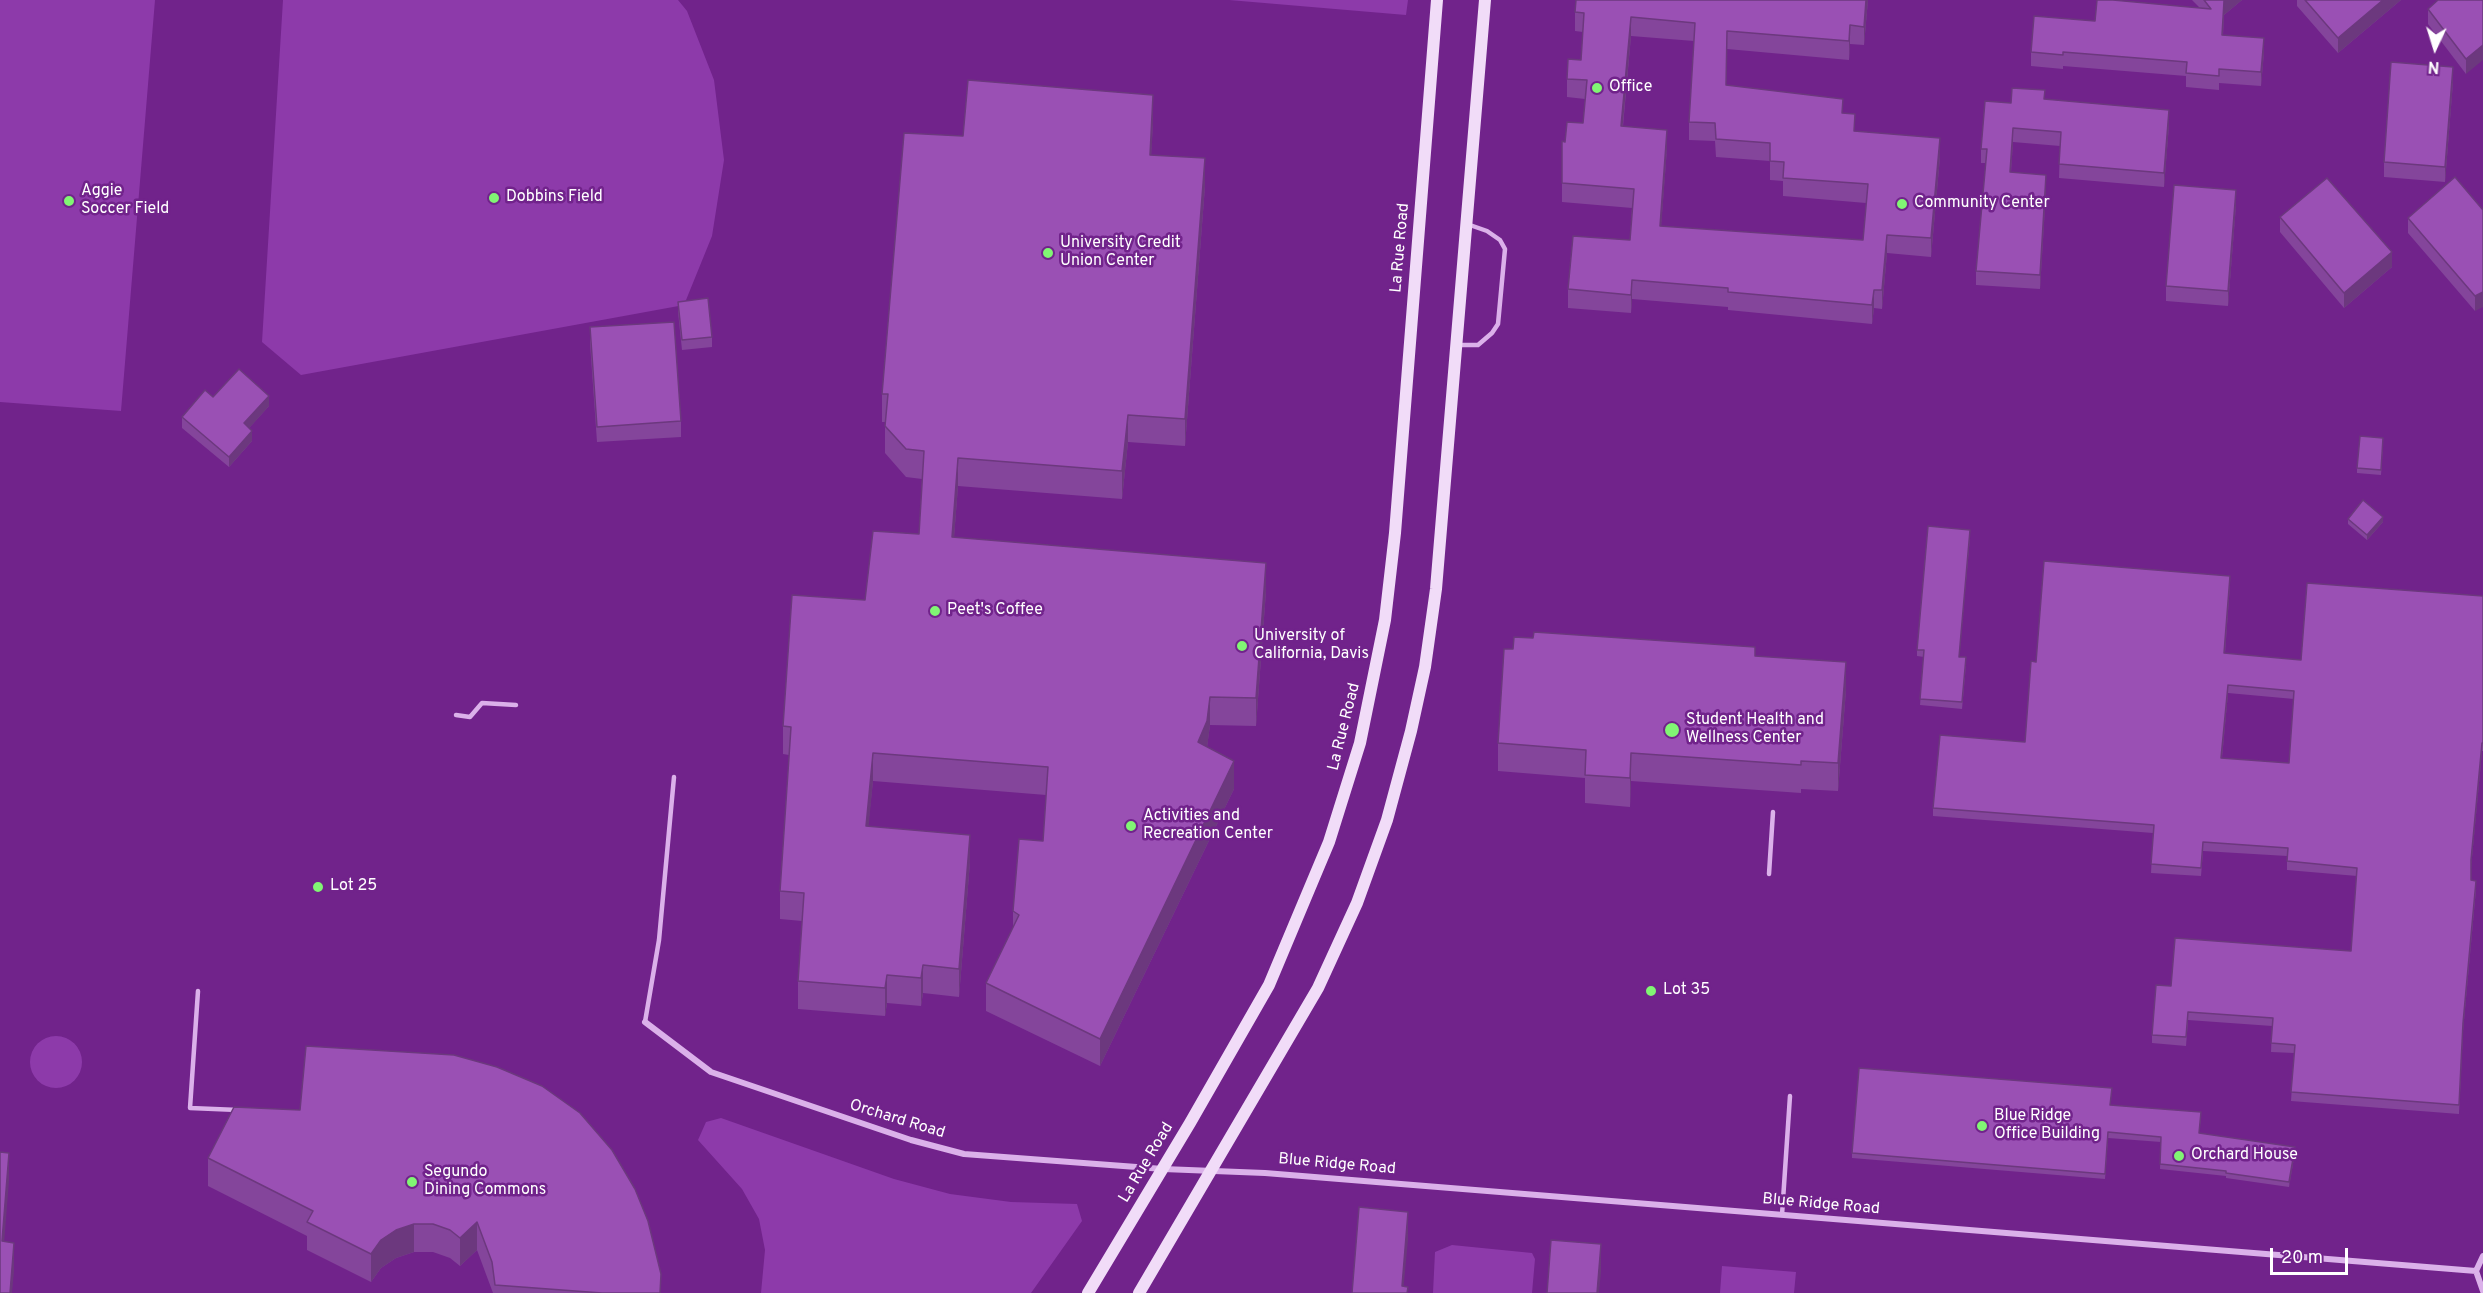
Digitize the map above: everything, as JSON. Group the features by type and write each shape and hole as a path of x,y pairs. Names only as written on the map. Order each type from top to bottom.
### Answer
{"main road":[{"name":"La Rue Road","path":"1088,1293 1163,1169 1269,985 1329,842 1360,743 1385,620 1395,533 1437,0"},
{"path":"1139,1293 1209,1172 1240,1126 1318,988 1357,903 1387,820 1411,731 1427,656 1436,589 1485,0"}],"street":[{"name":"Orchard Road","path":"645,1022 711,1072 940,1149 986,1157 1163,1169"},
{"name":"Blue Ridge Road","path":"1163,1169 1264,1173 2476,1271"},
{"path":"2483,1256 2476,1271 2483,1291"}],"lane":[{"path":"1455,345 1478,345 1492,333 1498,324 1499,314 1504,249 1500,240 1487,231 1466,224"},
{"path":"456,715 470,717 482,704 516,705"},
{"path":"645,1022 659,940 674,777"},
{"path":"1769,874 1773,812"},
{"path":"198,991 190,1107 246,1111"},
{"path":"1782,1215 1790,1096"}],"shaded area":[{"name":"Aggie Soccer Field","path":"0,0 155,0 121,411 0,402"},
{"name":"Dobbins Field","path":"283,0 678,0 687,11 714,80 724,160 712,236 684,305 301,375 262,342"},
{"path":"1229,0 1408,0 1406,15"},
{"path":"56,1036 70,1040 78,1048 82,1062 78,1076 70,1084 56,1088 42,1084 34,1076 30,1062 34,1048 42,1040"},
{"path":"721,1118 894,1179 950,1194 1011,1202 1077,1204 1082,1221 1031,1293 761,1293 765,1250 759,1219 742,1189 698,1140 706,1122"},
{"path":"1452,1245 1532,1253 1535,1259 1532,1293 1433,1293 1435,1252"},
{"path":"1722,1266 1796,1272 1794,1293 1720,1293"}],"building":[{"path":"1576,0 1866,0 1864,27 1850,25 1849,41 1727,31 1726,85 1843,99 1842,113 1855,114 1854,131 1940,138 1931,238 1887,235 1882,290 1874,290 1872,305 1728,292 1728,288 1632,280 1631,295 1568,289 1573,236 1630,240 1634,189 1562,183 1562,141 1565,142 1567,122 1583,123 1587,80 1567,79 1568,59 1581,60 1584,13 1575,12","holes":["1631,17 1695,23 1689,122 1715,123 1716,139 1770,143 1770,161 1784,162 1783,178 1868,184 1863,240 1660,226 1667,130 1621,126"]},
{"path":"2097,0 2211,9 2204,0 2225,0 2222,35 2264,38 2261,72 2219,69 2219,76 2186,73 2187,62 2063,52 2063,55 2031,52 2034,16 2095,21"},
{"path":"2305,0 2383,0 2338,38"},
{"path":"2438,0 2483,0 2483,45 2466,59 2428,9"},
{"path":"2391,62 2453,67 2445,167 2384,162"},
{"path":"968,80 1153,95 1150,155 1205,158 1185,419 1128,415 1122,471 958,458 952,537 1266,563 1256,698 1210,697 1207,721 1198,742 1234,761 1100,1039 986,983 1019,915 1013,911 1019,839 1043,841 1048,767 873,753 866,826 970,835 959,969 923,965 921,978 887,975 885,988 798,981 804,893 780,891 791,727 783,726 792,595 865,600 873,531 919,534 924,451 906,449 885,426 888,394 882,394 904,133 963,136"},
{"path":"2012,88 2045,90 2044,99 2169,110 2164,173 2059,164 2061,132 2013,128 2010,172 2046,175 2040,275 1976,271 1987,149 1981,149 1985,101 2011,103"},
{"path":"2455,177 2483,210 2483,292 2475,296 2408,218"},
{"path":"2327,178 2392,252 2344,293 2280,217"},
{"path":"2174,185 2236,190 2228,291 2166,286"},
{"path":"708,298 712,337 682,340 678,302"},
{"path":"674,322 681,421 597,427 590,327"},
{"path":"239,369 269,396 244,423 252,431 229,457 182,417 205,390 213,397"},
{"path":"2360,436 2383,438 2381,470 2357,468"},
{"path":"2363,500 2383,517 2367,535 2348,519"},
{"path":"1928,526 1970,530 1959,657 1966,657 1962,702 1920,699 1924,650 1917,650"},
{"path":"2044,561 2230,576 2224,653 2301,660 2307,583 2483,596 2483,743 2471,860 2471,880 2476,881 2463,1023 2459,1105 2291,1092 2295,1045 2271,1043 2273,1018 2188,1012 2186,1037 2152,1035 2156,985 2171,986 2175,938 2351,951 2357,868 2287,861 2288,848 2203,842 2201,868 2151,864 2154,825 1933,808 1940,735 2025,742 2031,661 2036,662","holes":["2228,685 2294,691 2289,763 2221,758"]},
{"name":"Student Health and Wellness Center","path":"1534,632 1755,647 1755,656 1846,662 1838,763 1801,761 1801,765 1631,753 1630,778 1585,775 1586,750 1498,743 1504,649 1513,649 1514,637 1533,638"},
{"name":"Segundo Dining Commons","path":"306,1046 454,1055 497,1067 542,1086 580,1113 612,1150 635,1189 648,1221 661,1274 660,1293 602,1293 495,1285 492,1262 477,1222 460,1238 450,1230 433,1224 414,1224 396,1230 381,1240 371,1254 307,1222 313,1211 208,1158 234,1107 300,1110"},
{"name":"Blue Ridge Office Building","path":"1859,1068 2112,1088 2110,1105 2201,1112 2199,1133 2295,1147 2289,1182 2226,1173 2226,1171 2160,1164 2161,1137 2108,1132 2105,1174 1852,1153"},
{"path":"0,1152 9,1153 2,1241 14,1243 10,1293 0,1293"},
{"path":"1359,1207 1408,1212 1402,1286 1408,1287 1407,1293 1352,1293"},
{"path":"1551,1240 1601,1244 1597,1293 1547,1293"}],"place":[{"name":"Office","path":"1597,88"},
{"name":"Dobbins Field","path":"494,198"},
{"name":"Aggie Soccer Field","path":"69,201"},
{"name":"Community Center","path":"1902,204"},
{"name":"University Credit Union Center","path":"1048,253"},
{"name":"Peet's Coffee","path":"935,611"},
{"name":"University of California, Davis","path":"1242,646"},
{"name":"Student Health and Wellness Center","path":"1672,730"},
{"name":"Activities and Recreation Center","path":"1131,826"},
{"name":"Lot 25","path":"318,887"},
{"name":"Lot 35","path":"1651,991"},
{"name":"Blue Ridge Office Building","path":"1982,1126"},
{"name":"Orchard House","path":"2179,1156"},
{"name":"Segundo Dining Commons","path":"412,1182"}]}
